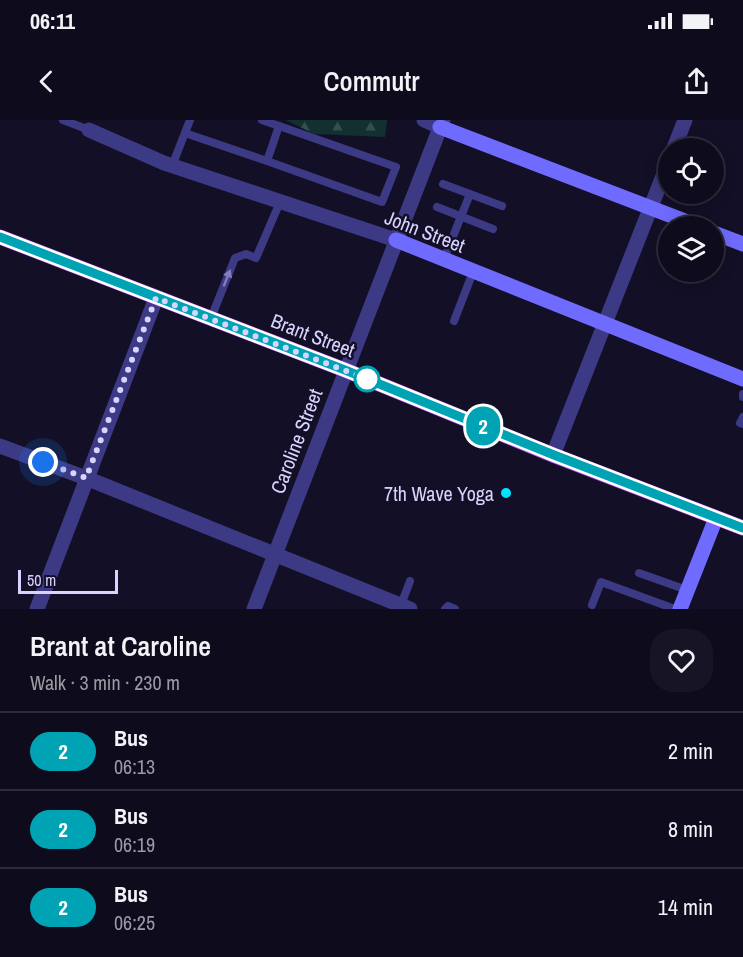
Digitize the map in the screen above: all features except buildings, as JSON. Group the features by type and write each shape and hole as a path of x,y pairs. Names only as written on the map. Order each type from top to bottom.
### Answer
{"main road":[{"name":"Brant Street","path":"0,237 345,370 554,455 743,528"}],"street":[{"path":"424,120 441,123 672,216"},
{"path":"678,138 685,120"},
{"name":"Caroline Street","path":"254,609 441,123"},
{"name":"John Street","path":"85,126 172,166 396,240 743,379"},
{"path":"554,455 658,189"},
{"path":"724,237 743,244"},
{"path":"38,609 156,298"},
{"path":"0,446 86,478 406,607"},
{"path":"680,609 716,518"}],"lane":[{"path":"63,120 85,126"},
{"path":"172,166 190,120"},
{"path":"185,133 382,202 396,167 262,120"},
{"path":"267,161 279,126"},
{"path":"443,184 502,206"},
{"path":"444,260 470,194"},
{"path":"211,319 235,258 246,254 256,258 280,202"},
{"path":"437,207 493,229"},
{"path":"454,321 473,272"},
{"path":"743,417 740,423 743,424"},
{"path":"639,573 687,590"},
{"path":"406,607 410,581"},
{"path":"592,605 601,582 675,609"},
{"path":"445,609 448,606 455,609"}],"green space":[{"path":"286,120 387,120 385,137 314,134"}],"bus line":[{"name":"2","path":"0,237 345,370 554,455 743,528"}],"place":[{"name":"7th Wave Yoga","path":"506,493"}],"route":[{"path":"43,462 86,478 156,298 367,379"}]}
